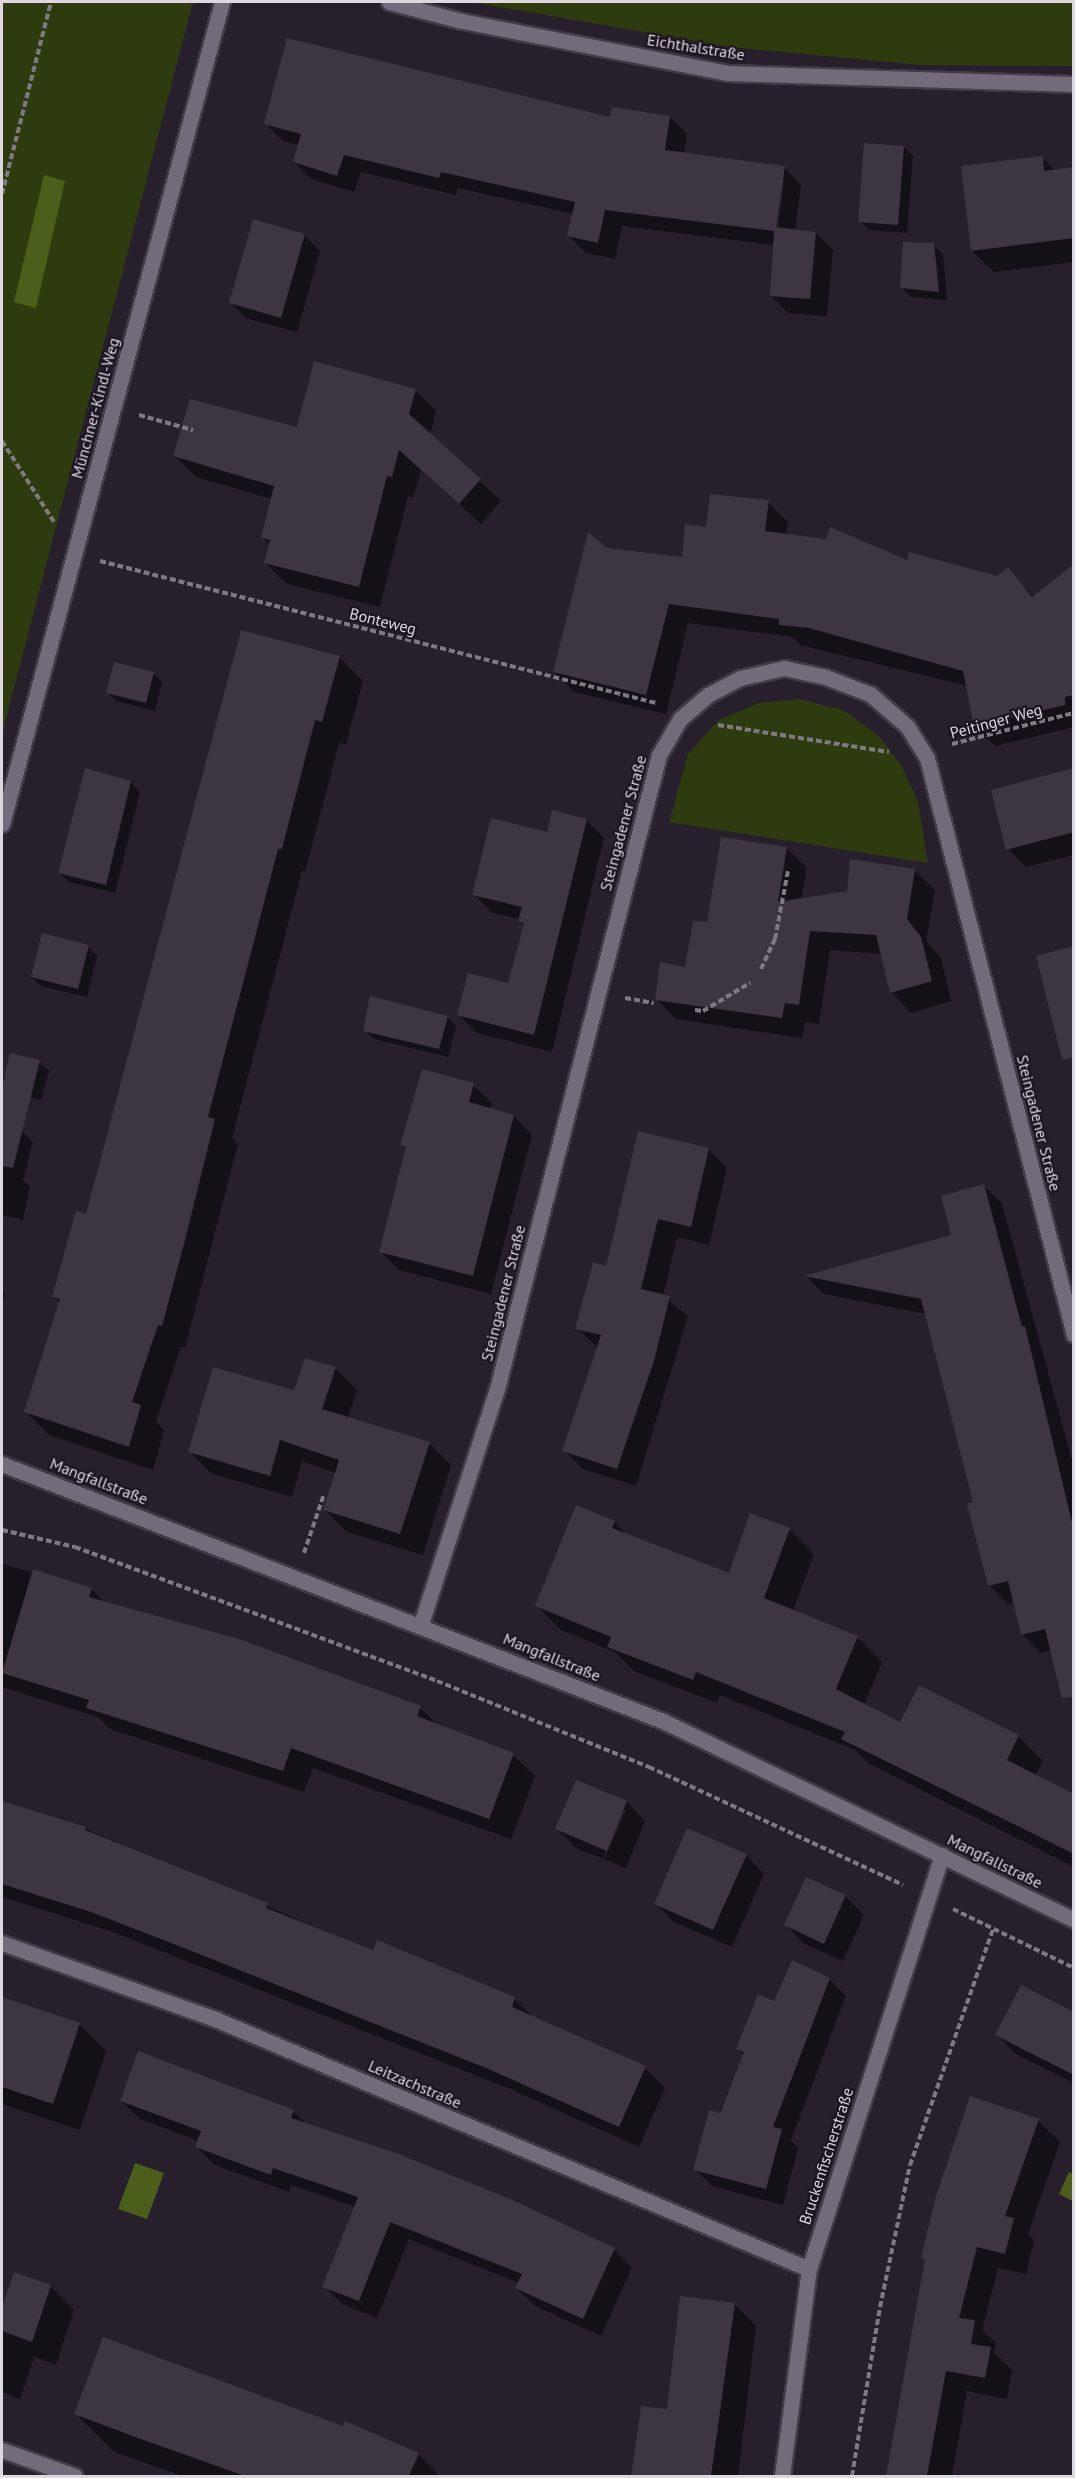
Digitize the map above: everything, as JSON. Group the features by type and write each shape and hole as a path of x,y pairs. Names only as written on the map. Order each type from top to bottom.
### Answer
{"street":[{"name":"Münchner-Kindl-Weg","path":"2,824 222,2"},
{"name":"Eichthalstraße","path":"389,2 462,21 726,73 1074,84"},
{"name":"Steingadener Straße","path":"421,1624 497,1389 659,755 680,719 708,695 740,678 784,668 823,676 870,694 907,726 927,758 1074,1335"},
{"name":"Mangfallstraße","path":"2,1464 421,1624 663,1721 1074,1920"},
{"name":"Bruckenfischerstraße","path":"782,2476 809,2269 942,1855"},
{"name":"Leitzachstraße","path":"2,1943 215,2019 809,2269"},
{"path":"2,2451 75,2476"}],"path":[{"path":"2,194 51,2"},
{"path":"114,407 193,430"},
{"path":"2,441 75,555"},
{"name":"Bonteweg","path":"75,555 660,704 680,719"},
{"name":"Peitinger Weg","path":"927,758 953,744 1074,713"},
{"path":"680,719 927,758"},
{"path":"761,969 775,939 788,871"},
{"path":"695,1010 703,1011 750,983"},
{"path":"296,1576 324,1494"},
{"path":"2,1530 75,1547 448,1686 649,1767 927,1896 1074,1968"},
{"path":"852,2476 880,2307 909,2165 993,1929"}],"shaded area":[{"path":"2,2 193,2 2,734"},
{"path":"471,2 1073,2 1073,66 921,65 730,47"},
{"path":"44,175 65,181 36,308 14,302"},
{"path":"799,699 843,710 879,736 901,765 918,802 928,863 669,822 688,754 719,720 758,703"},
{"path":"135,2163 164,2173 147,2219 118,2209"},
{"path":"1069,2172 1073,2174 1073,2201 1059,2194"}],"building":[{"path":"287,38 610,117 612,107 670,116 665,150 785,166 776,227 816,232 810,299 770,296 774,231 605,210 598,243 567,236 575,202 441,172 439,178 344,155 337,176 293,162 301,134 264,124"},
{"path":"864,143 904,146 898,225 858,222"},
{"path":"1043,156 1044,171 1074,167 1074,238 971,251 961,166"},
{"path":"253,219 305,234 281,318 229,303"},
{"path":"903,242 934,243 939,292 900,288"},
{"path":"314,361 416,389 409,414 481,479 459,504 399,450 392,477 387,476 359,587 264,563 270,540 261,538 274,486 173,456 190,399 297,427"},
{"path":"710,494 769,500 765,531 826,539 830,527 907,560 909,552 997,576 1008,567 1032,597 1074,564 1074,695 1065,697 1065,705 974,727 963,671 809,628 779,625 779,619 669,604 646,695 553,672 588,532 607,548 682,557 685,524 706,527"},
{"path":"241,630 340,656 322,722 315,720 282,849 278,849 208,1117 215,1119 185,1240 162,1326 158,1325 132,1402 141,1405 129,1447 24,1412 60,1299 52,1297 76,1211 86,1214"},
{"path":"114,662 154,672 146,703 106,693"},
{"path":"85,768 131,781 106,885 58,873"},
{"path":"1074,768 1074,832 1006,850 991,790"},
{"path":"552,810 587,819 534,1035 457,1015 468,973 508,983 524,923 518,921 522,907 472,895 491,818 547,832"},
{"path":"721,837 787,847 778,902 847,891 850,859 915,869 907,919 921,937 932,981 890,993 876,935 810,931 799,1005 785,1003 782,1018 655,1000 660,962 685,967 693,921 707,922"},
{"path":"42,933 89,945 78,989 31,977"},
{"path":"1074,946 1074,1058 1062,1059 1036,956"},
{"path":"370,996 448,1016 439,1049 363,1031"},
{"path":"10,1053 40,1060 13,1168 2,1166 2,1088"},
{"path":"422,1069 474,1083 469,1102 514,1115 473,1276 379,1252 406,1147 400,1145"},
{"path":"638,1131 709,1148 691,1227 658,1219 641,1289 670,1296 654,1361 617,1469 562,1451 601,1335 575,1329 593,1262 606,1266"},
{"path":"984,1184 1022,1327 1025,1326 1074,1531 1074,1697 1062,1698 1045,1629 1021,1635 1008,1581 988,1586 967,1504 973,1502 921,1299 804,1276 951,1235 941,1196"},
{"path":"305,1358 336,1367 322,1409 430,1442 400,1534 323,1510 339,1460 280,1440 270,1476 188,1452 213,1367 294,1390"},
{"path":"576,1505 615,1521 612,1528 729,1573 750,1513 790,1528 764,1598 858,1636 836,1689 900,1722 919,1685 1019,1735 1007,1760 1074,1794 1074,1854 841,1739 845,1732 696,1672 693,1680 607,1647 611,1637 535,1606"},
{"path":"33,1569 92,1588 89,1597 239,1639 421,1706 417,1716 514,1753 489,1819 291,1748 283,1771 86,1708 89,1700 2,1673"},
{"path":"576,1780 627,1801 607,1851 555,1829"},
{"path":"2,1801 86,1827 85,1830 268,1903 266,1908 373,1950 377,1940 515,1997 512,2007 646,2066 619,2127 486,2068 184,1948 91,1912 2,1884"},
{"path":"687,1828 747,1854 713,1930 654,1904"},
{"path":"806,1877 846,1895 824,1944 784,1925"},
{"path":"792,1960 830,1978 773,2127 782,2129 766,2189 693,2170 709,2110 720,2113 744,2052 736,2049 758,1994 774,2001"},
{"path":"1021,1985 1074,2012 1074,2075 995,2035"},
{"path":"2,1997 80,2023 53,2104 2,2087"},
{"path":"138,2051 294,2110 291,2118 396,2153 510,2199 615,2248 583,2319 515,2288 522,2274 390,2222 359,2301 322,2287 358,2197 273,2168 271,2175 195,2147 201,2131 120,2101"},
{"path":"970,2096 1039,2119 1005,2216 1014,2218 1005,2254 977,2247 959,2318 975,2320 971,2344 991,2347 985,2378 946,2371 927,2476 886,2476 925,2259 921,2258 935,2199"},
{"path":"14,2272 51,2285 32,2342 2,2331 2,2307"},
{"path":"680,2296 735,2303 711,2476 631,2476 641,2406 667,2409"},
{"path":"103,2337 343,2426 345,2421 419,2453 409,2476 245,2476 138,2438 74,2414"}]}
